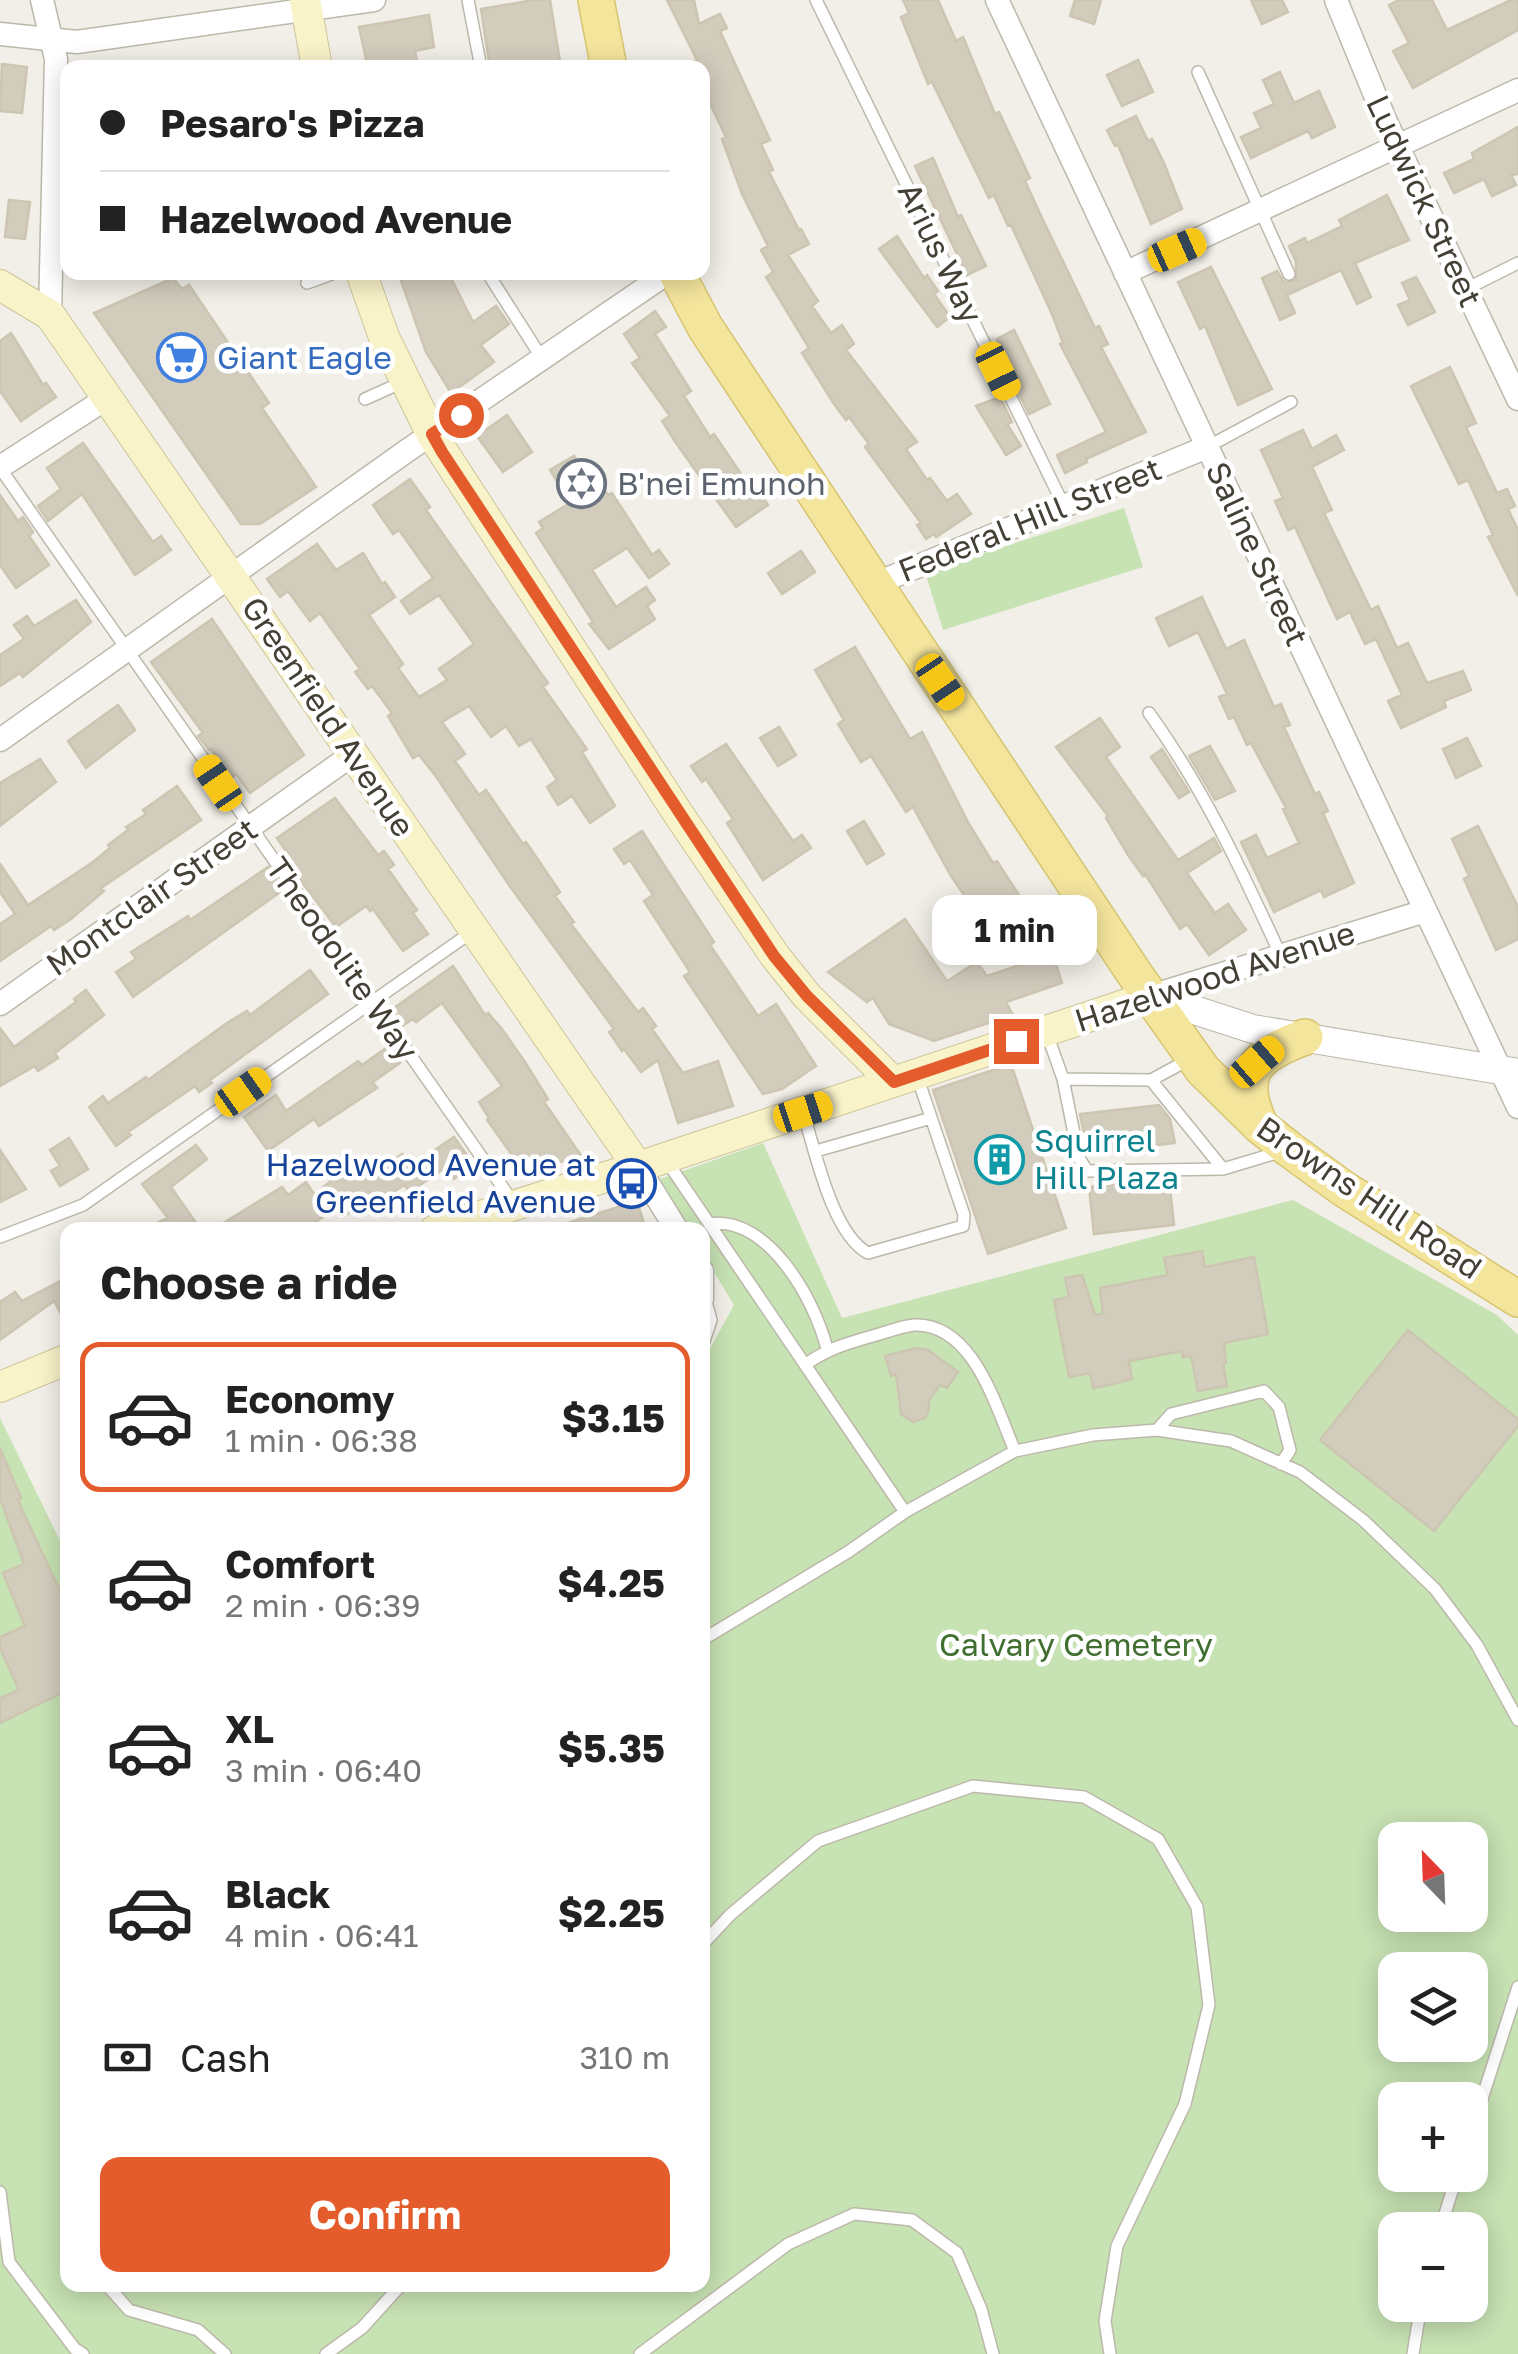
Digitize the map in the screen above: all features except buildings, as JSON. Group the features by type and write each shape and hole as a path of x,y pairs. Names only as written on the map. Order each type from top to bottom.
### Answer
{"main road":[{"path":"596,0 607,60"},
{"path":"305,5 315,60"},
{"path":"364,280 384,338 432,434 774,956 807,996 905,1078"},
{"name":"Browns Hill Road","path":"677,280 875,584 1194,1057 1260,1126 1289,1150 1518,1299"},
{"name":"Greenfield Avenue","path":"0,285 50,315 476,929 651,1162"},
{"name":"Hazelwood Avenue","path":"459,1222 1150,996"},
{"path":"1260,1126 1249,1100 1250,1078 1257,1062 1273,1048 1305,1037"},
{"path":"0,1387 60,1363"}],"street":[{"path":"42,0 56,58 50,315"},
{"path":"0,34 77,42 305,5 374,0"},
{"name":"Saline Street","path":"998,0 1426,911 1508,1071 1518,1107"},
{"name":"Ludwick Street","path":"1341,2 1398,146 1518,399"},
{"path":"1125,273 1518,90"},
{"path":"0,740 432,434 660,280"},
{"path":"0,468 108,398"},
{"name":"Federal Hill Street","path":"875,584 1207,447"},
{"name":"Montclair Street","path":"0,1004 352,754"},
{"name":"Hazelwood Avenue","path":"1150,996 1426,911"},
{"path":"1150,996 1253,1029 1508,1071"},
{"path":"651,1162 674,1222"}],"lane":[{"path":"468,0 479,60"},
{"name":"Arius Way","path":"816,0 1064,506"},
{"path":"1198,72 1290,274"},
{"path":"1464,290 1518,263"},
{"path":"307,284 317,280"},
{"path":"492,280 543,360"},
{"path":"365,399 405,381"},
{"name":"Federal Hill Street","path":"1207,447 1290,402"},
{"name":"Theodolite Way","path":"0,468 514,1204"},
{"path":"1149,713 1182,758 1225,833 1281,956"},
{"path":"0,1238 83,1205 476,929"},
{"path":"1046,1031 1063,1079 1078,1158 1087,1171 1224,1169 1289,1150"},
{"path":"1063,1079 1151,1080 1194,1057"},
{"path":"803,1112 831,1198 859,1248 868,1253 963,1226 964,1215 931,1118 905,1078"},
{"path":"1151,1080 1224,1169"},
{"path":"816,1151 931,1118"},
{"path":"651,1162 708,1222"},
{"path":"827,1349 820,1320 806,1292 759,1237 728,1221 710,1224 905,1512"},
{"path":"805,1366 827,1349 914,1325 941,1330 966,1350 1015,1451"},
{"path":"1157,1430 1171,1414 1264,1391 1279,1407 1290,1450 1281,1464"},
{"path":"710,1635 848,1552 905,1512 1015,1451 1094,1435 1157,1430 1231,1441 1300,1472 1363,1520 1435,1589 1477,1645 1518,1720"},
{"path":"710,1937 730,1915 818,1841 973,1786 1084,1796 1158,1839 1198,1907 1209,2005 1184,2104 1117,2246 1104,2321 1110,2354"},
{"path":"1487,2082 1518,1987"},
{"path":"0,2192 10,2262 75,2349 83,2354"},
{"path":"640,2354 788,2244 854,2214 912,2220 956,2253 981,2309 994,2354"},
{"path":"113,2292 128,2310 198,2330 225,2354"},
{"path":"326,2354 362,2328 394,2292"},
{"path":"1413,2354 1418,2322"}],"green space":[{"path":"1124,508 1143,567 943,630 925,572"},
{"name":"Calvary Cemetery","path":"763,1143 842,1318 1293,1200 1497,1315 1518,1335 1518,2354 0,2354 0,1418 60,1541 60,2292 710,2292 710,1348 734,1305 710,1266 710,1222 683,1222 657,1180"}],"place":[{"name":"Giant Eagle","path":"182,358"},
{"name":"B'nei Emunoh","path":"582,484"},
{"name":"Squirrel Hill Plaza","path":"999,1159"},
{"name":"Hazelwood Avenue at Greenfield Avenue","path":"631,1183"}],"route":[{"path":"461,415 432,434 442,452 696,840 774,956 807,996 894,1082 1016,1041"}]}
